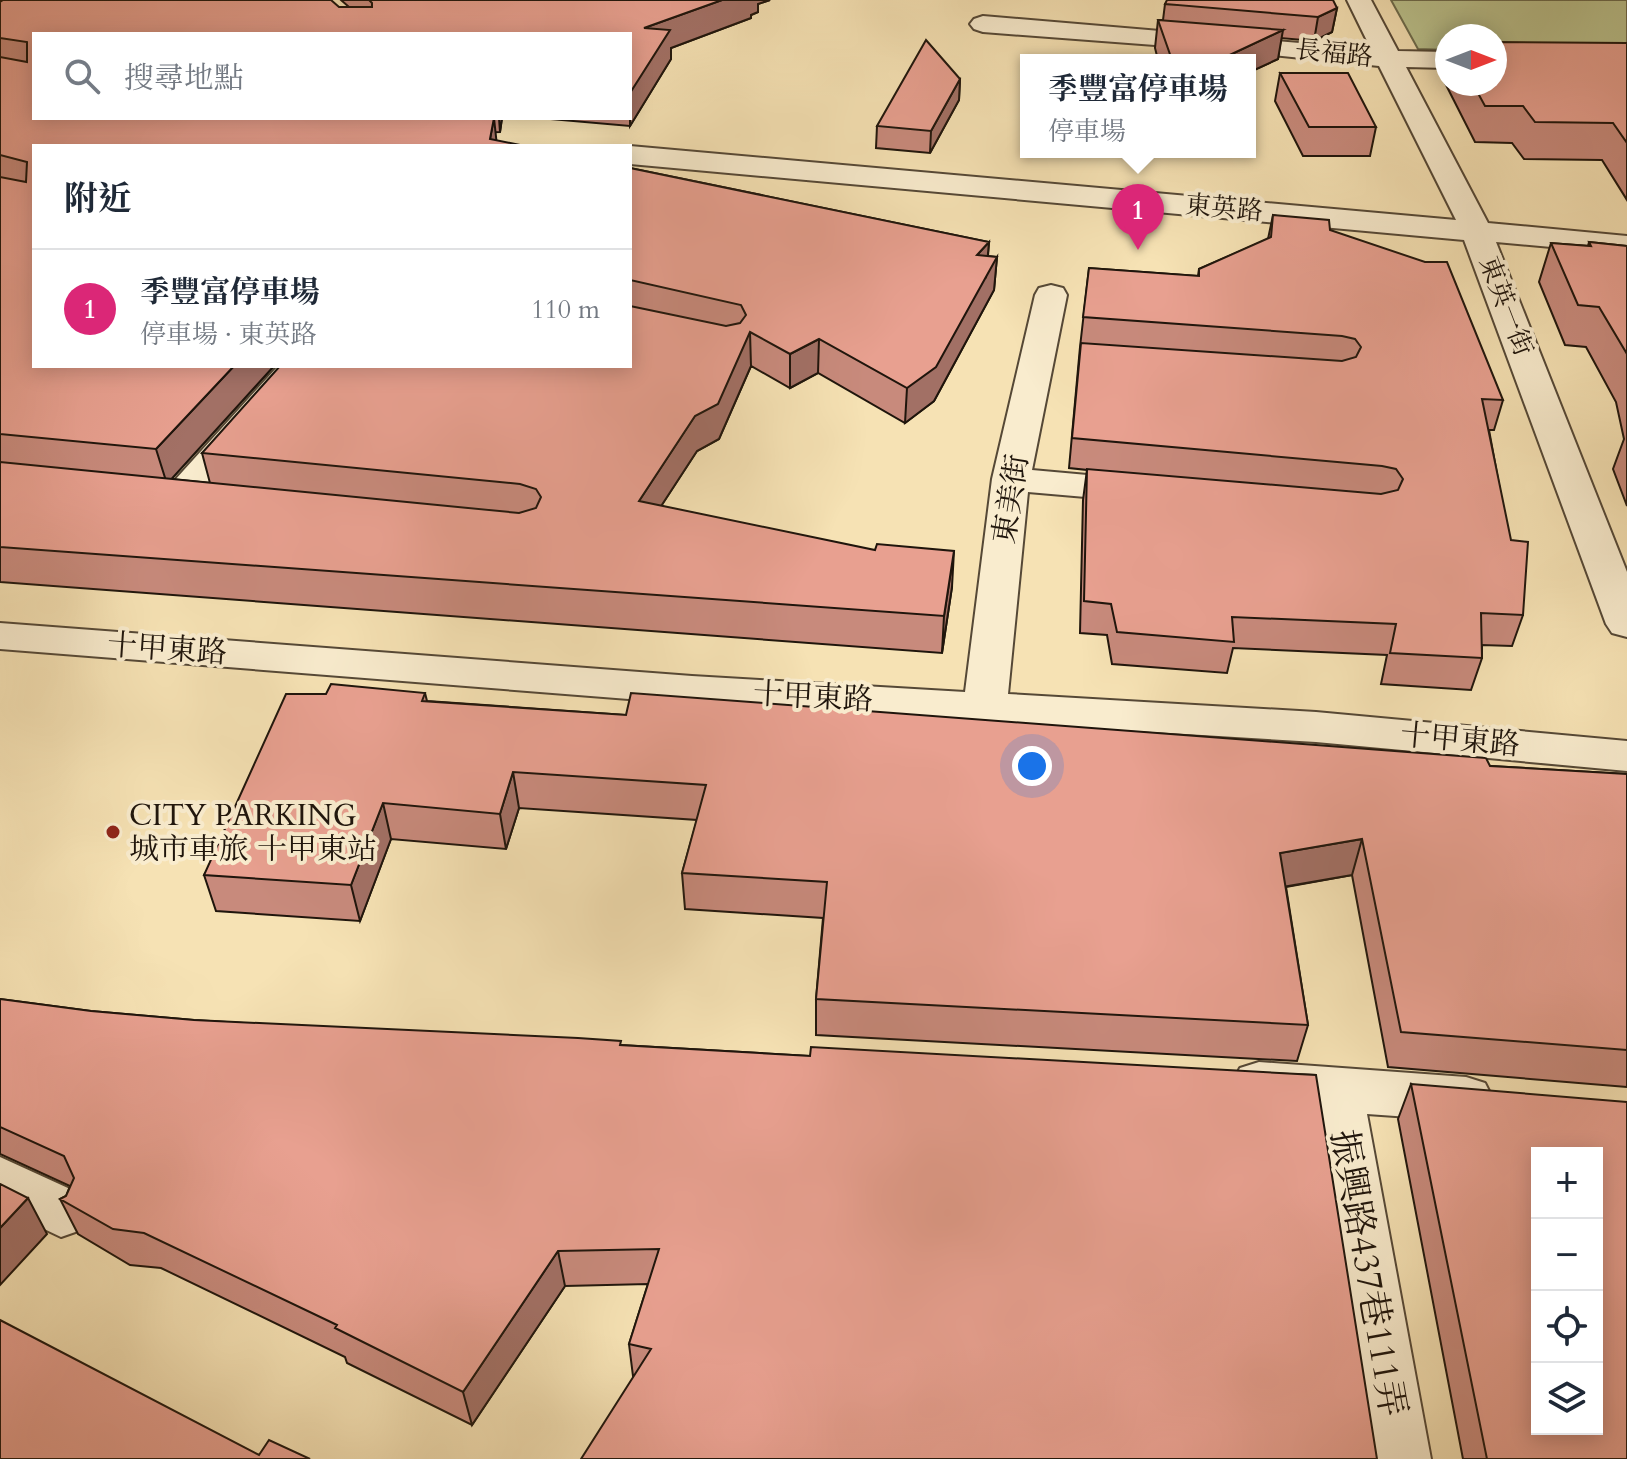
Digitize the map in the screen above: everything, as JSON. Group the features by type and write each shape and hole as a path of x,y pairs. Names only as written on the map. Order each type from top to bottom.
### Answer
{"street":[{"name":"東英一街","path":"1359,0 1476,230 1627,624"},
{"name":"長福路","path":"983,24 1234,43 1391,59 1435,60"},
{"name":"東英路","path":"632,155 1627,245"},
{"name":"東美街","path":"985,706 1011,479 1054,358 1051,295"},
{"path":"226,504 164,498 295,368"},
{"path":"1011,479 1184,494"},
{"name":"十甲東路","path":"0,636 692,690 1316,727 1627,756"},
{"path":"1209,1081 1520,1104"},
{"name":"振興路437巷111弄","path":"1336,1088 1399,1459"},
{"path":"0,1181 61,1212"}],"green space":[{"path":"1391,0 1627,0 1627,50 1507,50 1507,24 1435,24 1435,50 1418,49"}],"building":[{"path":"331,0 339,7 372,7 369,0 722,0 644,28 670,30 632,90 632,32 32,32 32,120 494,120 490,139 515,144 32,144 32,368 232,368 156,449 0,434 0,177 26,182 27,162 0,155 0,57 27,62 27,42 0,38 0,2"},
{"path":"1167,0 1333,0 1337,8 1318,17 1165,4"},
{"path":"1158,20 1283,30 1232,54 1170,54"},
{"path":"926,40 960,79 931,131 877,126"},
{"path":"1507,42 1627,43 1627,143 1613,123 1535,122 1523,106 1485,106 1480,96 1507,96"},
{"path":"1280,73 1348,73 1376,127 1309,127"},
{"path":"632,168 989,242 977,255 997,257 936,367 907,388 819,339 790,354 750,332 718,404 695,416 639,501 875,550 877,544 954,551 944,616 0,547 0,462 519,513 536,508 541,497 536,489 520,484 202,453 278,368 632,368 632,306 726,326 740,323 746,315 741,305 632,280"},
{"path":"1273,215 1329,220 1330,230 1425,262 1447,262 1503,400 1482,399 1511,540 1528,542 1523,615 1481,613 1482,658 1390,653 1396,624 1232,617 1234,642 1117,632 1111,604 1084,601 1087,469 1381,494 1398,490 1403,479 1396,469 1382,466 1072,438 1081,343 1342,361 1356,357 1361,347 1355,339 1342,336 1083,317 1089,268 1199,276 1199,269 1271,237"},
{"path":"1589,242 1627,246 1627,354 1599,307 1578,305 1551,243 1591,246"},
{"path":"331,684 425,693 422,701 626,715 631,693 1486,758 1490,766 1627,774 1627,1050 1401,1032 1362,839 1280,853 1308,1025 816,999 827,882 682,873 706,785 513,772 500,814 383,803 351,885 204,875 286,694 326,694"},
{"path":"0,999 194,1020 578,1038 621,1041 620,1045 810,1056 811,1047 1316,1075 1377,1459 581,1459 651,1349 629,1344 659,1249 558,1251 463,1392 335,1328 337,1325 144,1233 113,1229 60,1199 66,1196 74,1178 64,1156 0,1127"},
{"path":"1411,1084 1627,1102 1627,1459 1487,1459"},
{"path":"0,1184 28,1198 0,1228"},
{"path":"0,1320 259,1455 269,1440 310,1459 0,1459"}],"place":[{"name":"季豐富停車場","path":"1138,250"},
{"name":"CITY PARKING 城市車旅 十甲東站","path":"113,832"}]}
